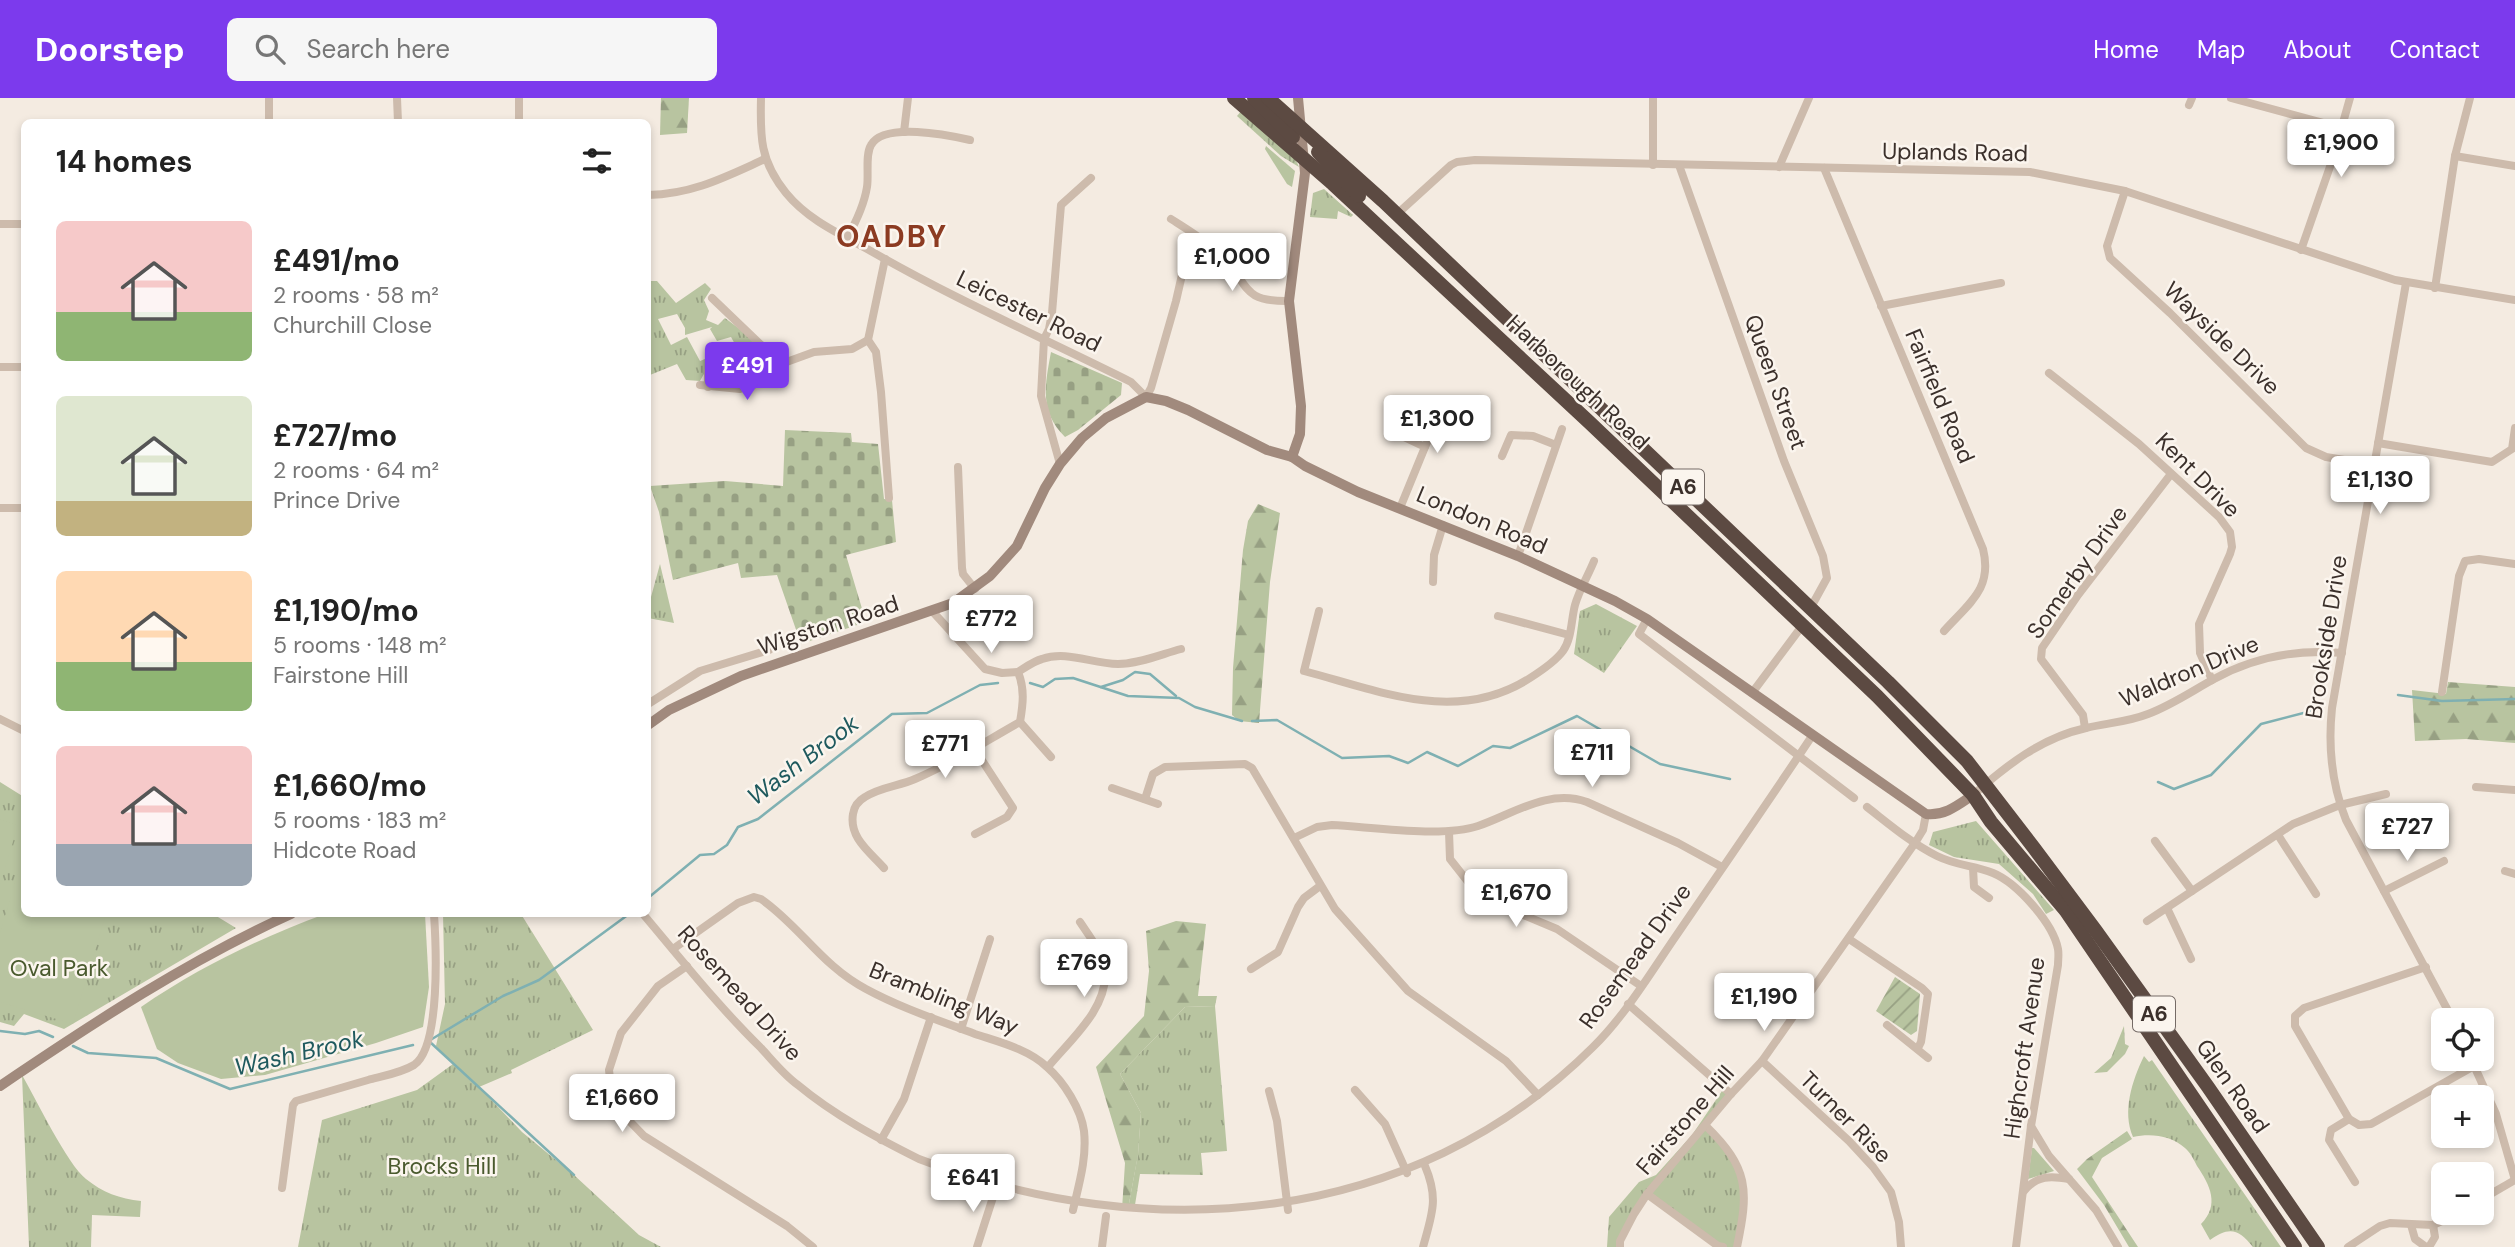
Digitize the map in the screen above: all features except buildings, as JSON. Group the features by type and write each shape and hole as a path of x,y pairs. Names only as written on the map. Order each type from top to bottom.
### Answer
{"highway":[{"name":"Harborough Road","path":"1234,98 1301,141"},
{"name":"A6","path":"1254,98 1382,217 1446,280 1479,315 1480,320"},
{"name":"Harborough Road","path":"1268,98 1301,141 1811,608 1890,684 1967,761 1979,790"},
{"name":"Harborough Road","path":"1382,217 1480,320 1979,790"},
{"name":"Glen Road","path":"1979,790 1993,806 1989,819 2066,911 2295,1247"},
{"name":"Glen Road","path":"1979,790 2096,931 2318,1247"}],"main road":[{"path":"1292,457 1300,434 1301,414 1289,301 1305,173 1298,98"},
{"name":"London Road","path":"1146,397 1166,401 1267,450 1292,457 1330,479 1518,556 1647,619 1926,814"},
{"name":"Wigston Road","path":"651,723 669,710 741,676 933,612 975,589 1017,546 1060,464 1082,438 1106,418 1146,397"},
{"path":"1926,814 1944,813 1979,790"},
{"path":"0,1086 237,938 284,917"}],"street":[{"path":"269,98 269,119"},
{"path":"397,98 398,119"},
{"path":"519,98 519,119"},
{"path":"651,195 676,194 696,189 765,159 761,142 761,98"},
{"path":"904,132 908,98"},
{"path":"1653,98 1653,165"},
{"path":"1779,167 1809,98"},
{"path":"2231,98 2342,128"},
{"path":"2301,250 2350,98"},
{"path":"2435,288 2455,156 2470,98"},
{"path":"847,238 864,204 871,145 882,135 904,132 955,136 970,140"},
{"path":"2455,156 2515,166"},
{"name":"Leicester Road","path":"765,159 782,188 799,207 817,221 978,308 1131,382 1146,397"},
{"name":"Uplands Road","path":"1382,217 1457,162 2030,172 2125,191 2406,283 2515,300"},
{"name":"Queen Street","path":"1679,165 1784,461 1823,556 1827,578 1811,608"},
{"name":"Fairfield Road","path":"1824,168 1983,549 1986,576 1979,592 1944,631"},
{"path":"1060,464 1041,397 1044,339 1052,313 1061,205 1091,178"},
{"name":"Wayside Drive","path":"2125,191 2107,246 2110,258 2170,313 2306,448 2326,457 2374,465"},
{"path":"1171,219 1220,254 1254,296 1266,301 1289,301"},
{"path":"0,224 21,224"},
{"path":"1146,397 1176,302 1186,253 1195,236"},
{"path":"885,259 868,340 876,352 889,498"},
{"path":"1881,306 2001,283"},
{"name":"Brookside Drive","path":"2406,283 2332,708 2331,748 2340,805 2447,1008"},
{"path":"712,298 781,364"},
{"path":"708,371 704,386 740,389 759,383 781,364 814,352 852,348 868,340"},
{"path":"0,367 21,367"},
{"name":"Kent Drive","path":"2049,373 2139,444 2220,517 2230,532 2230,554 2199,624 2200,653 2212,680"},
{"path":"1400,508 1441,411"},
{"path":"2378,443 2492,461 2512,449 2515,428"},
{"path":"1518,556 1562,429"},
{"path":"1391,431 1425,447"},
{"path":"1502,456 1511,435 1533,436 1556,445"},
{"path":"958,467 962,568 963,574 975,589"},
{"name":"Somerby Drive","path":"2085,728 2083,715 2041,659 2042,648 2171,474"},
{"path":"0,508 21,508"},
{"path":"1433,582 1434,555 1443,526"},
{"path":"2442,692 2459,576 2465,561 2479,559 2515,564"},
{"path":"1319,611 1304,671 1431,702 1457,703 1479,699 1522,683 1562,653 1575,605 1594,561"},
{"path":"933,612 985,669 1002,673 1018,672 1036,661 1052,656 1122,665 1181,649"},
{"path":"1498,616 1569,635"},
{"path":"1647,619 1639,634 1854,798"},
{"path":"1752,693 1802,626"},
{"name":"Wigston Road","path":"651,702 700,671 769,650"},
{"name":"Waldron Drive","path":"1979,790 2012,762 2049,740 2085,728 2134,720 2170,705 2246,664 2266,657 2305,651 2342,653"},
{"path":"734,660 741,676"},
{"path":"1018,672 1023,691 1020,722 1051,757"},
{"path":"0,719 21,730"},
{"path":"884,868 859,840 855,831 853,812 858,803 866,796 890,786 914,780 1020,722"},
{"name":"Rosemead Drive","path":"1262,1214 1360,1191 1424,1166 1479,1138 1538,1095 1595,1046 1642,985 1812,736"},
{"path":"974,748 1013,808 1007,817 975,834"},
{"path":"1145,799 1153,774 1165,767 1245,764 1252,768 1335,909 1408,991 1454,1026 1506,1060 1538,1095"},
{"path":"2476,787 2515,790"},
{"path":"1112,788 1158,804"},
{"path":"2147,921 2294,824 2340,805 2385,794"},
{"path":"1294,838 1317,827 1332,825 1449,832 1477,826 1532,804 1571,798 1587,802 1722,867"},
{"path":"1867,807 1915,843 1952,864 1972,868 1974,887 1989,898"},
{"name":"Fairstone Hill","path":"1620,1247 1620,1241 1647,1194 1762,1061 1849,939 1915,843 1923,830 1926,814"},
{"path":"1449,832 1450,859 1480,897 1557,929 1642,985"},
{"path":"2278,835 2316,894"},
{"path":"2155,841 2192,891"},
{"path":"2384,891 2444,861"},
{"name":"Highcroft Avenue","path":"1972,868 1998,875 2026,897 2052,932 2058,948 2058,965 2031,1126 2016,1247"},
{"path":"2505,871 2515,874"},
{"path":"1251,969 1278,952 1298,907 1304,898 1320,886"},
{"name":"Brambling Way","path":"673,949 738,903 754,897 768,904 844,976 893,1002 1027,1053 1048,1067 1064,1087 1084,1128 1082,1172 1073,1210"},
{"path":"2167,908 2191,959"},
{"path":"282,1188 283,1167 293,1105 296,1101 414,1065 422,1056 436,993 434,917"},
{"name":"Rosemead Drive","path":"646,917 733,1020 796,1084 881,1140 952,1175 995,1191 1052,1206"},
{"path":"1048,1067 1092,1014 1104,983 1105,970 1101,957 1080,922"},
{"path":"961,1029 990,939"},
{"path":"1849,939 1928,994"},
{"path":"687,967 658,986 621,1034 609,1070 613,1104 645,1136 787,1226 813,1247"},
{"path":"2426,967 2304,1008 2295,1016 2295,1026 2349,1119 2359,1125 2371,1124 2457,1071"},
{"path":"1928,994 1938,989"},
{"path":"1918,1048 1928,994"},
{"path":"1628,1004 1731,1094"},
{"path":"881,1140 904,1099 931,1017"},
{"path":"1887,1026 1928,1058"},
{"name":"Turner Rise","path":"1762,1061 1849,1141 1873,1167 1891,1192 1899,1222 1901,1247"},
{"path":"2476,1071 2496,1114 2515,1180 2494,1192"},
{"path":"1355,1090 1385,1124 1407,1173"},
{"path":"1269,1091 1277,1121 1287,1210"},
{"path":"2349,1119 2331,1130 2329,1140 2355,1182"},
{"path":"1706,1126 1728,1148 1740,1169 1745,1212 1737,1247"},
{"path":"2031,1126 2049,1156 2096,1210 2118,1247"},
{"path":"1423,1247 1433,1203 1433,1186 1424,1166"},
{"path":"2022,1193 2030,1183 2039,1179 2051,1176 2069,1179"},
{"path":"977,1247 995,1191"},
{"path":"1647,1194 1723,1247"},
{"path":"1063,1208 1084,1212"},
{"path":"1095,1214 1118,1217"},
{"path":"1102,1247 1106,1216"},
{"path":"2348,1247 2380,1226 2390,1223 2431,1225"},
{"path":"2411,1225 2415,1240 2428,1247 2435,1237 2433,1225"}],"green space":[{"path":"661,98 689,98 687,133 660,135"},
{"path":"1242,110 1295,158 1299,167 1281,156 1237,116"},
{"path":"1266,146 1295,171 1292,187 1287,184 1265,149"},
{"path":"1324,189 1353,215 1351,217 1338,211 1337,219 1310,217 1313,193"},
{"path":"651,281 657,281 676,303 705,283 711,289 704,300 709,311 706,320 718,325 725,318 749,336 766,356 761,369 751,382 739,383 736,374 754,367 742,346 736,346 731,337 717,341 710,329 712,327 685,335 685,328 677,314 658,319 671,345 687,337 700,361 722,352 738,383 718,381 713,368 705,372 700,381 686,380 677,364 651,375"},
{"path":"1051,352 1122,383 1121,395 1078,430 1065,437 1051,417 1046,397"},
{"path":"785,430 851,433 852,442 878,444 884,499 892,500 896,542 846,555 866,622 801,644 777,575 741,578 738,563 673,580 651,486 725,481 783,486"},
{"path":"1258,504 1280,513 1270,582 1259,723 1239,721 1232,715 1233,668 1243,550 1248,521"},
{"path":"660,564 674,623 651,619 651,597"},
{"path":"1596,604 1637,626 1604,673 1574,654 1580,611"},
{"path":"2448,682 2515,687 2515,743 2466,739 2415,741 2412,690 2446,694"},
{"name":"Oval Park","path":"0,782 21,795 21,917 218,917 236,928 64,1029 24,1014 14,1026 0,1022"},
{"path":"0,819 18,825 0,885"},
{"path":"1976,821 2054,910 2046,914 2033,894 1999,864 1954,857 1929,845 1933,832"},
{"path":"21,862 21,917 105,917 73,1024 0,1002 0,933"},
{"path":"317,917 425,917 429,987 423,1027 265,1075 221,1079 178,1063 157,1049 141,1007 230,954"},
{"name":"Brocks Hill","path":"443,917 523,917 593,1030 511,1070 512,1073 479,1087 522,1132 639,1235 661,1247 298,1247 322,1120 417,1090 453,1064 436,1046 445,1004"},
{"path":"1176,921 1206,924 1198,996 1217,996 1215,1006 1185,1007 1120,1074 1141,1113 1138,1155 1128,1209 1122,1209 1125,1163 1096,1067 1144,1016 1149,971 1146,931"},
{"path":"1895,977 1920,994 1917,1031 1911,1035 1876,1011"},
{"path":"1215,1006 1227,1151 1201,1153 1203,1175 1140,1174 1134,1211 1128,1209 1138,1154 1141,1113 1120,1074 1185,1007"},
{"path":"2124,1026 2125,1044 2129,1046 2125,1054 2107,1072 2094,1073 2111,1058"},
{"path":"2144,1056 2149,1062 2152,1060 2281,1247 2253,1247 2243,1236 2228,1231 2210,1240 2201,1224 2210,1210 2211,1195 2206,1180 2189,1152 2167,1138 2153,1135 2133,1137 2128,1107"},
{"path":"22,1075 78,1171 92,1184 105,1191 141,1201 140,1217 92,1215 91,1247 29,1247"},
{"path":"1724,1088 1731,1094 1706,1126 1728,1148 1745,1194 1737,1247 1723,1247 1648,1194 1620,1247 1607,1247 1609,1217 1639,1182 1656,1175 1692,1135"},
{"path":"2127,1131 2132,1139 2102,1158 2092,1177 2138,1247 2129,1247 2104,1205 2077,1169"},
{"path":"2034,1148 2054,1171 2028,1179"}],"waterway":[{"path":"1101,687 1123,680 1135,672 1150,674 1176,696"},
{"name":"Wash Brook","path":"1030,683 1043,687 1055,679 1073,678 1128,696 1179,698 1195,707 1242,721"},
{"name":"Wash Brook","path":"651,896 700,855 714,854 727,845 738,827 758,819 892,714 927,713 980,685 998,683"},
{"name":"Wash Brook","path":"2398,695 2442,701 2515,699"},
{"name":"Wash Brook","path":"2158,782 2174,789 2211,775 2261,724 2315,710"},
{"path":"1252,721 1277,720 1342,758 1389,756 1408,763 1427,752 1458,766 1493,746 1510,748 1577,716 1660,764 1730,779"},
{"path":"432,1039 503,996 539,980 625,917"},
{"name":"Wash Brook","path":"0,1031 25,1034 39,1031 53,1037"},
{"name":"Wash Brook","path":"430,1042 574,1175"},
{"name":"Wash Brook","path":"73,1046 88,1053 156,1058 230,1089 413,1045"}],"district":[{"name":"OADBY","path":"892,237"}]}
